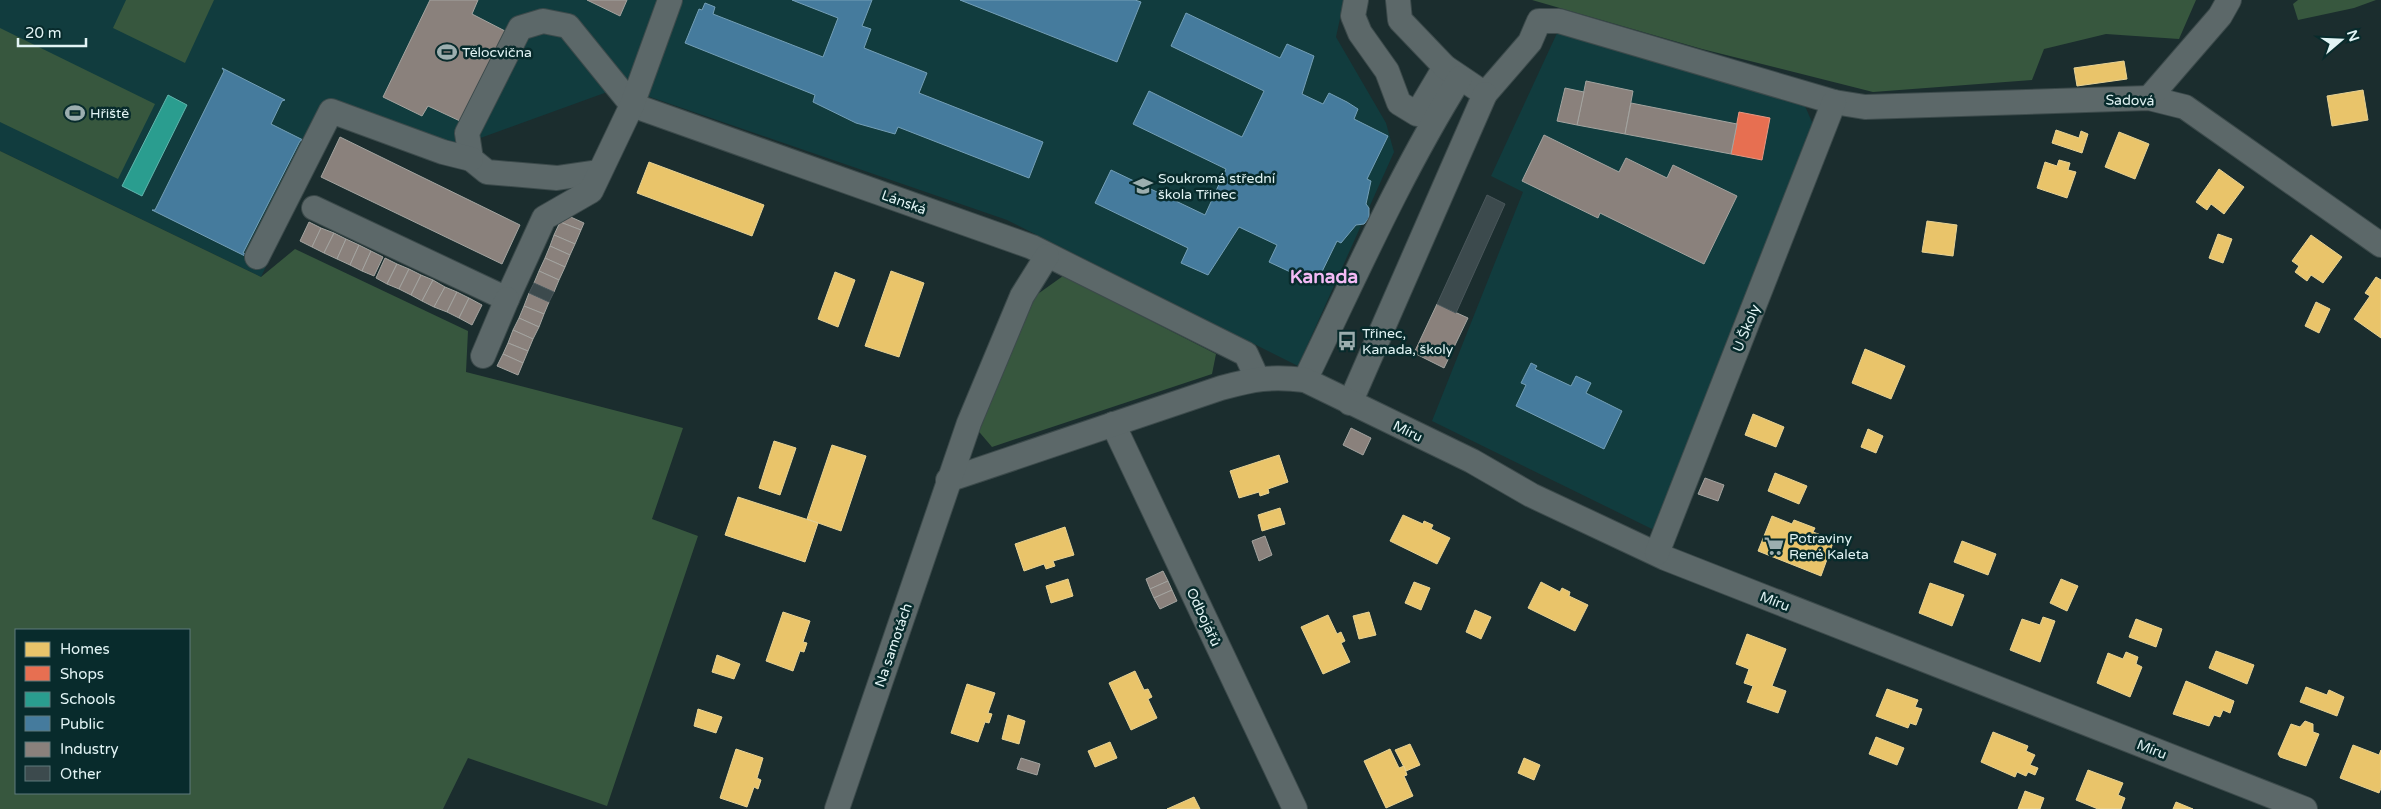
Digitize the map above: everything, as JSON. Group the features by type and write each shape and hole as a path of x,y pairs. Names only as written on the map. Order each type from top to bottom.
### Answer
{"street":[{"path":"483,356 544,218 591,191 598,172 632,105 670,0"},
{"path":"1356,0 1353,16 1360,33 1388,71 1399,103 1417,114 1453,72"},
{"path":"1350,403 1485,94 1453,72 1400,20 1398,0"},
{"path":"2149,98 2220,16 2229,0"},
{"path":"471,158 467,133 520,28 544,21 568,26 632,105"},
{"name":"Sadová","path":"1485,94 1530,42 1539,21 1559,21 1834,102 1865,108 2149,98 2185,106 2381,245"},
{"path":"1305,380 1374,236 1438,113 1453,72"},
{"name":"U Školy","path":"1657,553 1834,102"},
{"name":"Lánská","path":"632,105 1032,247 1246,354 1256,378"},
{"path":"257,257 331,111 443,152 471,158 487,172 557,178 598,172"},
{"path":"314,208 507,298"},
{"name":"Na samotách","path":"837,809 969,423 1022,296 1047,256"},
{"name":"Míru","path":"1256,378 1279,377 1305,380 1472,461 1531,495 1665,558 2304,809"},
{"path":"948,480 1256,378"},
{"name":"Odbojářů","path":"1113,424 1295,809"}],"shaded area":[{"name":"Soukromá střední škola Třinec","path":"0,0 1344,0 1336,37 1386,123 1394,152 1298,366 1007,220 621,87 450,149 343,105 261,277 0,151"},
{"path":"1558,31 1805,106 1815,129 1662,525 1652,529 1432,421 1523,192 1491,176"}],"green space":[{"path":"126,0 214,0 185,63 113,28"},
{"path":"1532,0 2196,0 2179,39 2106,34 2044,49 2032,80 1873,92 1702,49"},
{"path":"2298,0 2376,0 2354,8 2298,20 2293,4"},
{"name":"Hřiště","path":"0,28 155,104 118,179 0,122"},
{"path":"0,151 261,277 295,249 468,331 466,372 683,428 652,519 698,536 607,806 468,758 443,809 0,809"},
{"path":"1063,276 1216,354 1212,374 992,447 975,427 1028,301"}],"building: Homes":[{"path":"2124,61 2127,79 2077,86 2074,68"},
{"path":"2363,90 2368,120 2332,126 2327,96"},
{"path":"2056,130 2079,138 2081,131 2088,134 2082,153 2052,143"},
{"path":"2119,132 2149,144 2135,179 2105,167"},
{"path":"2059,160 2070,163 2068,170 2076,172 2067,198 2037,188 2045,162 2057,166"},
{"path":"649,162 764,205 752,236 637,193"},
{"path":"2219,169 2244,187 2224,214 2211,204 2207,210 2196,202"},
{"path":"1927,221 1957,225 1953,256 1922,252"},
{"path":"2218,234 2232,239 2223,263 2209,258"},
{"path":"2311,235 2342,257 2323,283 2311,275 2307,281 2295,272 2299,266 2292,261"},
{"path":"891,271 924,283 899,357 865,346"},
{"path":"835,272 855,280 838,327 818,319"},
{"path":"2376,277 2381,280 2381,338 2354,319 2370,296 2365,293"},
{"path":"2316,302 2330,309 2319,333 2305,326"},
{"path":"1865,349 1905,366 1891,399 1852,383"},
{"path":"1753,414 1784,427 1776,447 1745,435"},
{"path":"1868,429 1883,436 1876,453 1861,447"},
{"path":"774,441 796,448 780,495 759,488"},
{"path":"832,445 866,456 841,531 807,519"},
{"path":"1279,455 1288,482 1268,489 1269,493 1260,496 1259,492 1239,498 1230,471"},
{"path":"1775,473 1807,486 1799,504 1768,491"},
{"path":"738,497 818,523 805,562 725,535"},
{"path":"1280,508 1285,524 1262,531 1258,515"},
{"path":"1403,515 1423,524 1424,521 1433,525 1431,529 1450,538 1437,564 1390,541"},
{"path":"1772,516 1792,524 1794,520 1815,528 1813,532 1834,540 1821,576 1758,551"},
{"path":"1065,527 1074,555 1053,561 1055,566 1046,569 1044,564 1024,571 1015,544"},
{"path":"1962,541 1996,554 1988,575 1954,562"},
{"path":"1068,579 1073,596 1051,603 1046,586"},
{"path":"2061,579 2078,586 2067,611 2050,603"},
{"path":"1414,582 1430,588 1421,610 1405,603"},
{"path":"1541,582 1560,592 1562,588 1570,592 1569,596 1588,605 1575,631 1528,608"},
{"path":"1930,583 1964,595 1952,626 1919,613"},
{"path":"1475,610 1491,617 1481,639 1466,632"},
{"path":"783,612 810,621 803,642 807,643 804,652 800,651 793,671 766,661"},
{"path":"1369,612 1376,635 1359,639 1353,616"},
{"path":"1328,615 1337,634 1341,632 1345,641 1341,643 1350,662 1323,674 1301,627"},
{"path":"2043,617 2055,621 2040,662 2010,650 2022,619 2040,625"},
{"path":"2136,619 2162,629 2156,647 2129,637"},
{"path":"1747,634 1786,649 1772,686 1786,691 1778,713 1747,702 1753,686 1744,683 1749,669 1736,664"},
{"path":"2216,651 2254,665 2247,684 2209,668"},
{"path":"2126,652 2138,657 2136,664 2142,667 2130,697 2097,683 2108,653 2123,659"},
{"path":"717,655 740,664 734,679 712,672"},
{"path":"1135,671 1144,690 1148,689 1152,697 1148,699 1157,718 1131,730 1109,683"},
{"path":"2186,681 2234,701 2230,713 2223,710 2220,717 2214,715 2209,726 2173,714"},
{"path":"967,684 995,693 988,713 992,714 989,723 985,722 978,742 951,733"},
{"path":"2306,687 2327,695 2329,690 2344,697 2337,716 2300,702"},
{"path":"1887,689 1918,700 1915,707 1922,709 1916,725 1910,723 1908,728 1876,716"},
{"path":"698,709 722,717 716,733 694,726"},
{"path":"1008,715 1025,721 1019,744 1002,739"},
{"path":"2305,721 2313,724 2313,732 2319,734 2306,766 2280,757 2278,754 2291,724 2300,727"},
{"path":"1993,732 2028,746 2026,751 2035,755 2030,765 2038,768 2035,775 2028,772 2026,776 2017,772 2015,777 1981,762"},
{"path":"1876,737 1904,748 1897,765 1869,754"},
{"path":"1110,742 1117,758 1095,767 1088,751"},
{"path":"1410,744 1420,765 1406,771 1395,750"},
{"path":"2353,745 2379,755 2381,750 2381,788 2379,793 2340,778"},
{"path":"736,749 763,758 757,778 761,780 758,789 754,787 747,807 720,798"},
{"path":"1390,749 1399,768 1404,766 1407,775 1404,776 1413,796 1386,808 1364,761"},
{"path":"1524,758 1540,765 1534,780 1518,773"},
{"path":"2088,770 2123,783 2118,795 2125,798 2121,809 2098,809 2076,800"},
{"path":"2025,791 2044,798 2040,809 2018,809"},
{"path":"1194,797 1200,809 1167,809"},
{"path":"2176,802 2193,809 2173,809"}],"building: Shops":[{"path":"1739,112 1770,118 1762,160 1731,154"}],"building: Schools":[{"path":"168,95 187,105 142,196 122,186"}],"building: Public":[{"path":"792,0 872,0 862,26 871,29 864,48 927,73 919,93 1043,142 1029,178 898,127 895,134 856,123 813,102 815,95 685,43 699,9 702,10 705,3 715,7 713,14 823,57 838,18"},
{"path":"960,0 1135,0 1141,2 1117,62"},
{"path":"1186,13 1280,58 1287,44 1314,56 1302,94 1323,104 1329,93 1358,109 1354,119 1388,136 1367,179 1371,181 1366,204 1369,208 1369,218 1364,224 1356,225 1341,243 1337,241 1316,284 1269,262 1277,245 1239,227 1208,275 1181,263 1188,248 1095,203 1111,170 1205,215 1226,169 1133,124 1149,91 1242,137 1264,91 1171,46"},
{"path":"222,68 285,100 282,101 271,124 303,140 300,141 243,253 246,254 245,256 152,210 155,210 224,71"},
{"path":"1531,363 1537,366 1535,369 1571,386 1576,376 1591,383 1586,393 1622,411 1604,449 1516,406 1526,385 1521,383"}],"building: Industry":[{"path":"430,0 478,0 472,14 505,31 460,121 428,106 422,116 383,97"},
{"path":"587,0 627,0 620,16"},
{"path":"1586,81 1633,91 1625,134 1577,125"},
{"path":"1565,88 1584,92 1577,125 1557,121"},
{"path":"1631,103 1737,124 1731,154 1625,134"},
{"path":"1544,135 1619,172 1626,158 1667,178 1673,165 1737,196 1704,264 1600,213 1598,218 1522,181"},
{"path":"340,137 520,225 502,264 321,177"},
{"path":"564,214 584,223 581,230 560,222"},
{"path":"309,222 321,228 312,247 300,241"},
{"path":"560,222 581,230 575,244 554,235"},
{"path":"321,228 334,233 324,253 312,247"},
{"path":"334,233 346,239 337,259 324,253"},
{"path":"554,235 575,244 570,255 550,246"},
{"path":"346,239 359,245 350,265 337,259"},
{"path":"359,245 371,251 362,271 350,265"},
{"path":"550,246 570,255 565,267 545,258"},
{"path":"371,251 383,257 374,276 362,271"},
{"path":"385,258 397,264 387,284 376,278"},
{"path":"545,258 565,267 559,280 539,271"},
{"path":"397,264 409,269 399,289 387,284"},
{"path":"409,269 421,275 411,295 399,289"},
{"path":"539,271 559,280 554,292 534,283"},
{"path":"421,275 433,280 422,301 411,295"},
{"path":"433,280 445,287 434,307 422,301"},
{"path":"445,287 457,292 447,312 434,307"},
{"path":"457,292 469,298 459,318 447,312"},
{"path":"529,293 549,302 544,314 524,306"},
{"path":"469,298 482,305 472,325 459,318"},
{"path":"1437,304 1468,318 1444,368 1414,353"},
{"path":"524,306 544,314 539,327 519,318"},
{"path":"519,318 539,327 533,339 513,330"},
{"path":"513,330 533,339 528,351 508,343"},
{"path":"508,343 528,351 523,363 503,354"},
{"path":"503,354 523,363 518,375 497,366"},
{"path":"1351,428 1371,438 1363,455 1343,445"},
{"path":"1705,478 1724,485 1718,501 1698,494"},
{"path":"1265,536 1272,555 1259,561 1252,541"},
{"path":"1163,571 1168,581 1150,589 1146,579"},
{"path":"1168,581 1172,590 1154,598 1150,589"},
{"path":"1172,590 1177,601 1160,609 1154,598"},
{"path":"1021,758 1040,764 1037,775 1017,769"}],"building: Other":[{"path":"1487,195 1505,204 1456,313 1437,304"},
{"path":"534,283 554,292 549,302 529,293"}],"place":[{"name":"Tělocvična","path":"447,52"},
{"name":"Hřiště","path":"75,113"},
{"name":"Soukromá střední škola Třinec","path":"1143,186"},
{"name":"Třinec, Kanada, školy","path":"1347,341"},
{"name":"Potraviny René Kaleta","path":"1774,546"}],"district":[{"name":"Kanada","path":"1324,276"}]}
